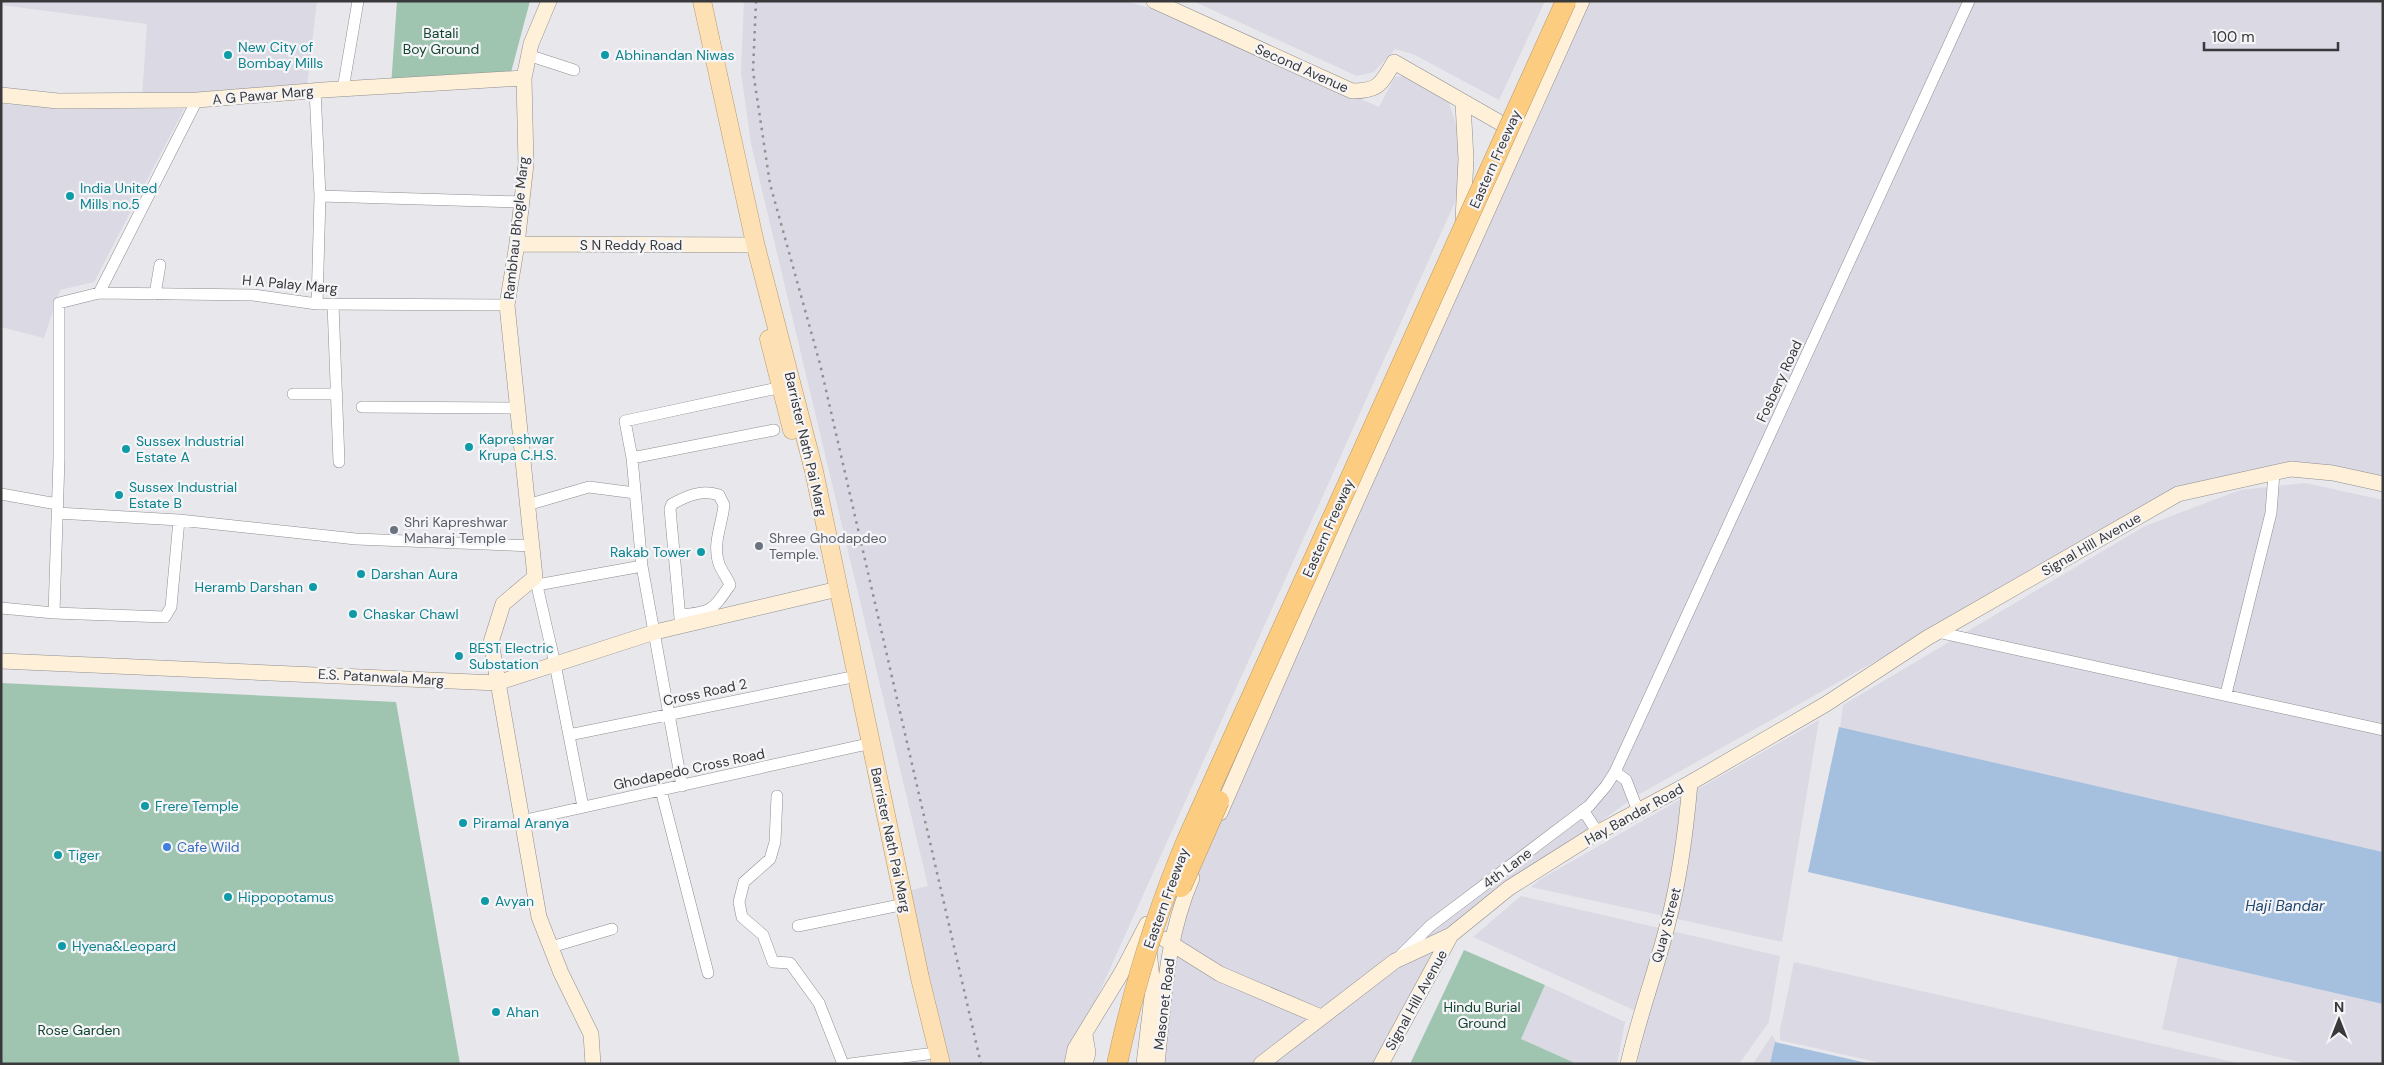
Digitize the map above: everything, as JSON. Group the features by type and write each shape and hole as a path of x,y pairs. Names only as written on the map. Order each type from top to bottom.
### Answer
{"highway":[{"name":"Eastern Freeway","path":"1117,1064 1161,901 1183,848 1566,1"},
{"name":"Eastern Freeway","path":"1130,1064 1138,1025 1173,904 1356,491 1580,1"}],"main road":[{"name":"Barrister Nath Pai Marg","path":"691,1 787,386 803,474 834,590 920,978 932,1060"},
{"name":"Barrister Nath Pai Marg","path":"702,1 751,245"},
{"name":"Barrister Nath Pai Marg","path":"834,590 847,678 862,720 863,746 895,906 932,1060"}],"street":[{"path":"343,89 358,1"},
{"name":"Rambhau Bhogle Marg","path":"536,581 507,304 517,244 526,164 524,78 528,55 549,1"},
{"name":"Second Avenue","path":"1154,1 1352,91 1368,91 1381,84 1394,62 1504,125"},
{"path":"1072,1064 1075,1049 1146,929 1156,898 1220,752 1463,220 1560,1"},
{"path":"1321,1017 1220,974 1171,944 1179,908 1243,758 1580,1"},
{"name":"Fosbery Road","path":"1614,772 1969,1"},
{"path":"528,55 574,70"},
{"name":"A G Pawar Marg","path":"1,95 58,101 197,100 315,90 524,78"},
{"path":"315,90 320,196 317,304"},
{"path":"99,293 197,100"},
{"path":"1463,103 1466,159 1463,220"},
{"path":"320,196 521,202"},
{"path":"1463,220 1480,229"},
{"name":"S N Reddy Road","path":"517,244 751,245"},
{"path":"155,294 160,265"},
{"name":"H A Palay Marg","path":"57,508 59,303 99,293 253,295 317,304 507,304"},
{"path":"333,304 339,462"},
{"path":"682,786 642,566 632,458 625,421 787,386"},
{"path":"293,394 337,394"},
{"path":"362,407 517,408"},
{"path":"632,458 774,430"},
{"name":"Signal Hill Avenue","path":"1826,704 1937,632 2178,494 2291,469 2324,472 2383,484"},
{"path":"2226,694 2271,513 2274,473"},
{"path":"527,505 589,487 635,492"},
{"path":"710,492 719,495 724,505 717,530 717,554 719,564 730,585 716,606 680,620 670,509 672,504 687,496 710,492"},
{"path":"1,494 57,508 356,539 533,546"},
{"path":"54,613 57,508"},
{"path":"1,608 54,613 165,618 171,607 179,520"},
{"path":"593,1064 591,1034 560,973 540,917 521,822 497,683 492,642 503,604 536,581 642,566"},
{"path":"536,581 556,664 583,807"},
{"name":"E.S. Patanwala Marg","path":"1,661 497,683 655,632 680,620 834,590"},
{"path":"1937,632 2383,730"},
{"name":"Cross Road 2","path":"569,735 847,678"},
{"name":"Hay Bandar Road","path":"1451,935 1510,888 1598,833 1690,783 1826,704"},
{"name":"Ghodapedo Cross Road","path":"521,822 863,746"},
{"path":"1614,772 1626,780 1638,811"},
{"name":"4th Lane","path":"1261,1064 1395,961 1430,926 1584,810 1606,786 1614,772"},
{"name":"Quay Street","path":"1628,1064 1638,1019 1670,915 1684,854 1690,783"},
{"path":"661,790 708,973"},
{"path":"777,796 775,842 770,859 744,882 739,902 742,917 763,935 772,962 790,963 819,1003 843,1064"},
{"path":"1584,810 1598,833"},
{"path":"798,926 895,906"},
{"path":"1144,1064 1153,988 1146,929"},
{"name":"Masonet Road","path":"1146,929 1171,944 1157,1064"},
{"path":"551,947 612,930"},
{"name":"4th Lane","path":"1395,961 1451,935"},
{"name":"Signal Hill Avenue","path":"1381,1064 1451,935"},
{"path":"1085,1035 1088,1053 1085,1064"},
{"path":"850,1064 932,1060"}],"shaded area":[{"name":"New City of Bombay Mills","path":"1,1 317,1 307,86 142,97 147,24 1,5"},
{"path":"744,1 1126,1 1153,9 1379,107 1395,77 1404,76 1448,100 1457,127 1460,191 1067,1064 945,1064 905,892 928,886 751,144 741,72"},
{"path":"1193,1 1545,1 1499,100 1413,54 1395,49 1374,72 1357,76"},
{"path":"1583,1 2383,1 2383,477 2340,468 2176,488 2107,531 1636,796 1453,928 1375,1064 1137,1064 1145,1016 1178,903"},
{"name":"India United Mills no.5","path":"1,104 80,109 184,109 94,282 60,290 44,338 1,327"},
{"path":"2305,483 2383,500 2383,852 1840,729 1843,705 2145,526 2240,490"},
{"path":"1819,720 1782,942 1531,887 1541,879"},
{"path":"1521,896 1780,956 1769,1022 1739,1064 1637,1064 1645,1015 1473,937"},
{"path":"2178,957 2383,1004 2383,1064 2308,1064 2162,1029"},
{"path":"1794,962 2242,1064 1885,1064 1780,1040 1780,1030"},
{"path":"1545,985 1625,1022 1617,1064 1577,1064 1521,1039"},
{"path":"1772,1035 1777,1043 1772,1064 1753,1064"}],"green space":[{"name":"Batali Boy Ground","path":"397,1 530,1 510,76 391,86"},
{"name":"Rose Garden","path":"1,683 396,702 460,1064 1,1064"},
{"name":"Hindu Burial Ground","path":"1464,950 1545,985 1521,1039 1577,1064 1410,1064"}],"water":[{"name":"Haji Bandar","path":"1839,727 2383,852 2383,1004 1808,872"},
{"path":"1775,1042 1871,1064 1770,1064"}],"railway":[{"path":"756,1 753,71 770,184 820,364 981,1064"}],"place":[{"name":"New City of Bombay Mills","path":"228,55"},
{"name":"Abhinandan Niwas","path":"605,55"},
{"name":"India United Mills no.5","path":"70,196"},
{"name":"Kapreshwar Krupa C.H.S.","path":"469,447"},
{"name":"Sussex Industrial Estate A","path":"126,449"},
{"name":"Sussex Industrial Estate B","path":"119,495"},
{"name":"Shri Kapreshwar Maharaj Temple","path":"394,530"},
{"name":"Shree Ghodapdeo Temple.","path":"759,546"},
{"name":"Rakab Tower","path":"701,552"},
{"name":"Darshan Aura","path":"361,574"},
{"name":"Heramb Darshan","path":"313,587"},
{"name":"Chaskar Chawl","path":"353,614"},
{"name":"BEST Electric Substation","path":"459,656"},
{"name":"Frere Temple","path":"145,806"},
{"name":"Piramal Aranya","path":"463,823"},
{"name":"Cafe Wild","path":"167,847"},
{"name":"Tiger","path":"58,855"},
{"name":"Hippopotamus","path":"228,897"},
{"name":"Avyan","path":"485,901"},
{"name":"Hyena&Leopard","path":"62,946"},
{"name":"Ahan","path":"496,1012"}]}
